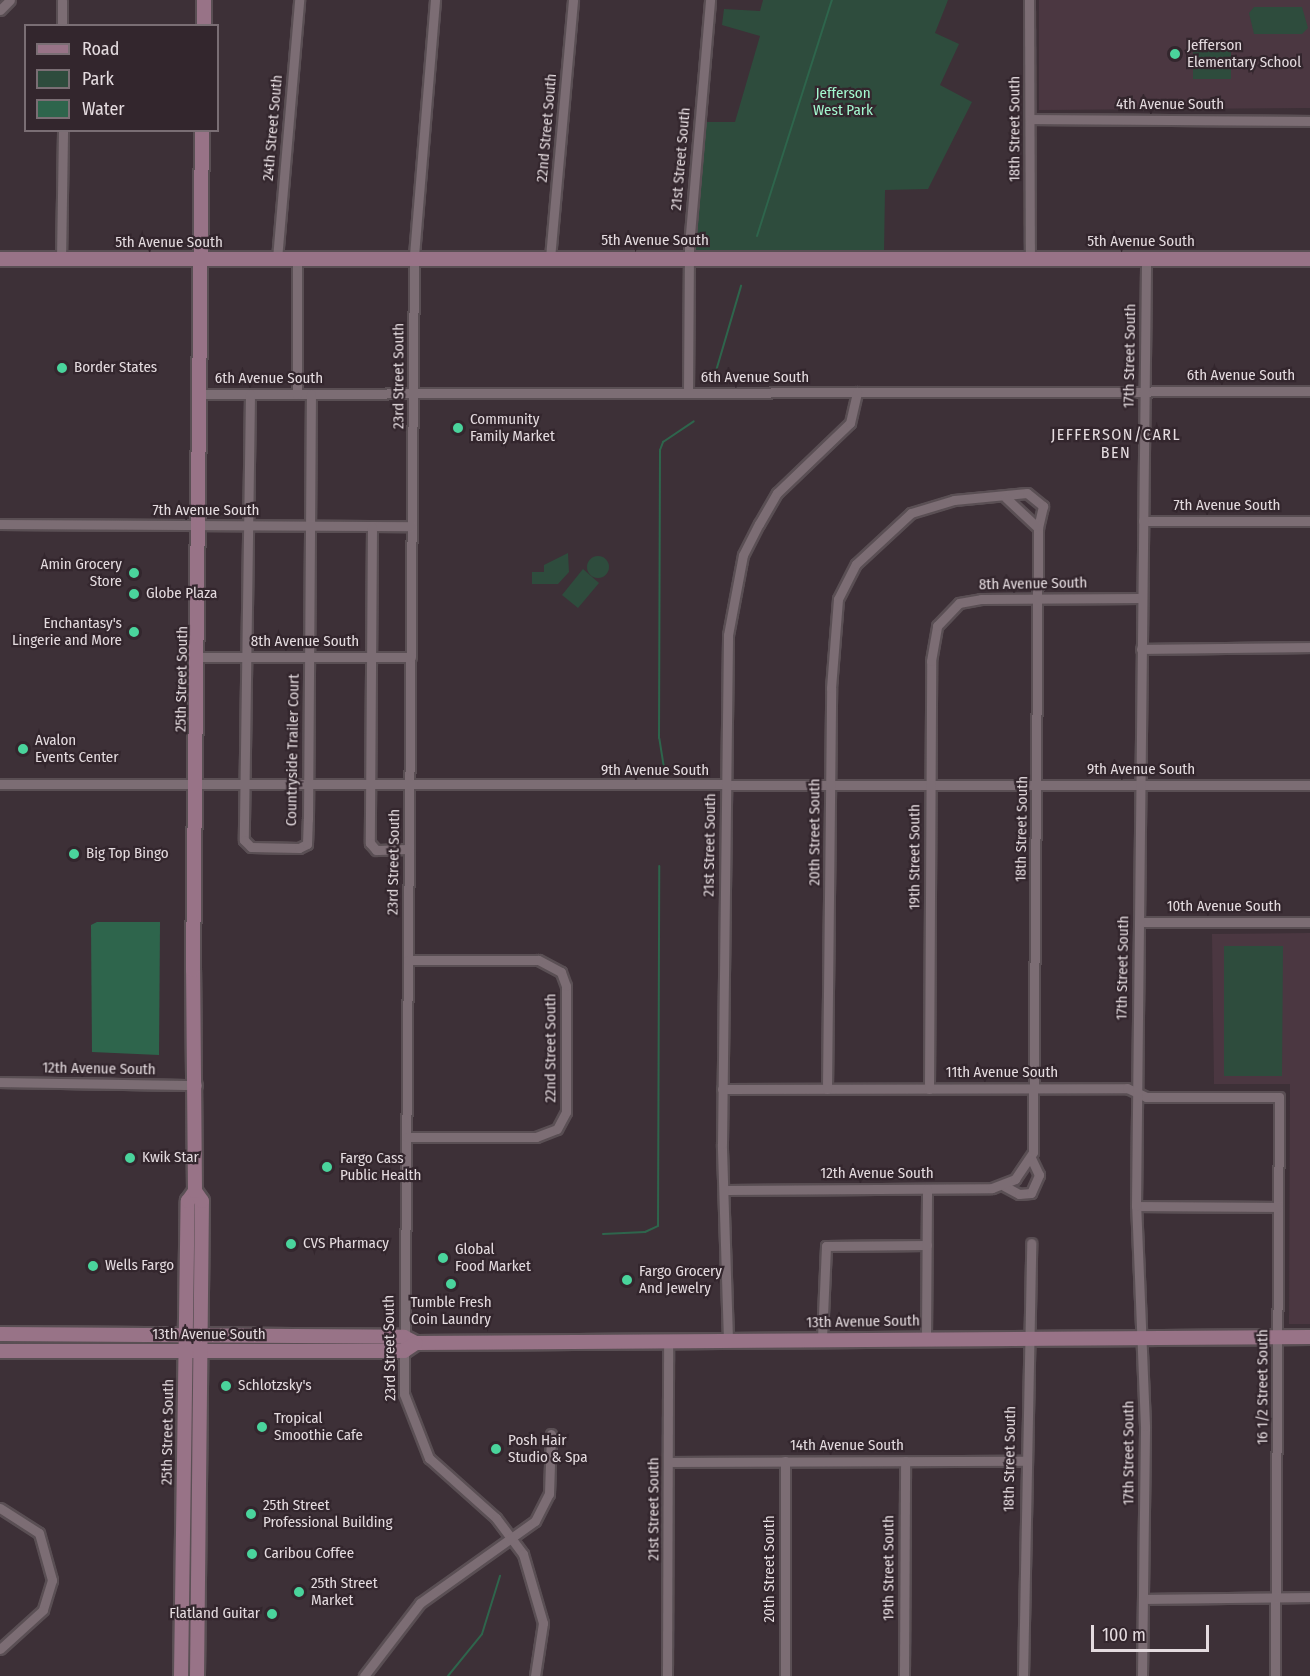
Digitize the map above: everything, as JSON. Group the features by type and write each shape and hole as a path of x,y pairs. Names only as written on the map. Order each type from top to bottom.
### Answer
{"main road":[{"path":"204,0 204,24"},
{"name":"25th Street South","path":"181,1676 188,1201 195,1191 197,1085 196,787 199,657 202,132"},
{"name":"5th Avenue South","path":"0,259 200,260 414,257 1310,259"},
{"name":"25th Street South","path":"195,1191 202,1201 197,1676"},
{"name":"13th Avenue South","path":"0,1334 201,1336 408,1344"},
{"name":"13th Avenue South","path":"0,1351 185,1352 408,1344 822,1338 1310,1336"}],"street":[{"path":"0,10 10,0"},
{"path":"62,0 62,24"},
{"name":"24th Street South","path":"277,259 299,0"},
{"name":"23rd Street South","path":"435,0 414,257 406,1137 408,1344 406,1410 420,1444 439,1470 514,1537 539,1597 543,1623 535,1676"},
{"name":"22nd Street South","path":"550,258 573,0"},
{"name":"21st Street South","path":"688,393 689,257 710,0"},
{"name":"18th Street South","path":"1029,0 1030,258"},
{"name":"4th Avenue South","path":"1030,119 1310,120"},
{"path":"61,260 63,132"},
{"path":"297,258 297,394"},
{"name":"17th Street South","path":"1142,1676 1145,1599 1136,1206 1146,259"},
{"name":"6th Avenue South","path":"199,394 1310,391"},
{"name":"21st Street South","path":"728,1340 722,1089 728,635 743,555 777,494 850,423 857,392"},
{"name":"Countryside Trailer Court","path":"250,394 246,657 248,846 299,849 307,844 311,394"},
{"name":"18th Street South","path":"1006,498 1035,495 1043,506 1038,528 1034,1088 1031,1158"},
{"path":"1006,498 1038,528"},
{"name":"20th Street South","path":"827,1089 833,628 849,579 883,534 910,513 954,500 1006,498"},
{"name":"7th Avenue South","path":"1143,521 1310,521"},
{"name":"7th Avenue South","path":"0,524 412,526"},
{"path":"372,527 370,843 376,850 409,849"},
{"name":"8th Avenue South","path":"937,626 959,603 1039,598 1141,598"},
{"name":"19th Street South","path":"929,1089 931,661 937,626"},
{"path":"1141,648 1310,647"},
{"name":"8th Avenue South","path":"199,657 411,657"},
{"name":"9th Avenue South","path":"0,784 196,787 1310,785"},
{"name":"10th Avenue South","path":"1138,922 1310,922"},
{"name":"22nd Street South","path":"406,1137 536,1137 561,1125 566,1112 566,1016 561,972 538,960 408,960"},
{"name":"12th Avenue South","path":"0,1082 197,1085"},
{"name":"11th Avenue South","path":"722,1089 1127,1088 1137,1093 1279,1097"},
{"name":"16 1/2 Street South","path":"1275,1676 1279,1097"},
{"path":"1004,1185 1022,1171 1031,1158"},
{"name":"12th Avenue South","path":"726,1190 927,1189 1004,1185 1019,1194 1031,1193 1039,1175 1031,1158"},
{"path":"926,1338 927,1189"},
{"path":"1136,1206 1278,1207"},
{"name":"18th Street South","path":"1023,1676 1027,1338 1031,1243"},
{"path":"822,1338 826,1246 927,1245"},
{"name":"21st Street South","path":"667,1676 670,1462 668,1341"},
{"path":"364,1676 420,1603 535,1521 549,1494 551,1434"},
{"name":"20th Street South","path":"785,1461 785,1676"},
{"name":"19th Street South","path":"904,1676 905,1461"},
{"name":"14th Avenue South","path":"670,1462 1025,1461"},
{"path":"0,1508 39,1533 52,1580 43,1610 0,1649"},
{"path":"1145,1599 1310,1597"}],"shaded area":[{"name":"Jefferson Elementary School","path":"1039,0 1310,0 1310,108 1039,110"},
{"path":"1310,933 1310,1324 1289,1324 1290,1084 1214,1084 1212,934"}],"green space":[{"name":"Jefferson West Park","path":"763,0 948,0 935,33 959,44 940,85 972,102 928,189 885,190 884,252 694,252 705,122 735,122 760,36 722,25 724,9 760,11"},
{"path":"1254,7 1302,7 1308,28 1302,34 1254,34 1249,13"},
{"path":"1193,51 1231,51 1231,79 1193,79"},
{"path":"568,553 569,572 558,584 532,584 532,572 544,572 544,565"},
{"path":"598,556 606,559 609,567 606,575 598,578 590,575 587,567 590,559"},
{"path":"583,569 599,583 578,608 562,595"},
{"path":"1224,946 1283,946 1282,1076 1224,1076"}],"water":[{"path":"97,922 160,922 159,1055 92,1052 91,925"}],"waterway":[{"path":"757,236 832,0"},
{"path":"716,371 741,286"},
{"path":"664,768 659,738 660,450 663,442 694,421"},
{"path":"603,1234 645,1232 658,1226 659,866"},
{"path":"448,1676 482,1634 500,1576"}],"place":[{"name":"Jefferson Elementary School","path":"1175,54"},
{"name":"Border States","path":"62,368"},
{"name":"Community Family Market","path":"458,428"},
{"name":"Amin Grocery Store","path":"134,573"},
{"name":"Globe Plaza","path":"134,594"},
{"name":"Enchantasy's Lingerie and More","path":"134,632"},
{"name":"Avalon Events Center","path":"23,749"},
{"name":"Big Top Bingo","path":"74,854"},
{"name":"Kwik Star","path":"130,1158"},
{"name":"Fargo Cass Public Health","path":"327,1167"},
{"name":"CVS Pharmacy","path":"291,1244"},
{"name":"Global Food Market","path":"443,1258"},
{"name":"Wells Fargo","path":"93,1266"},
{"name":"Fargo Grocery And Jewelry","path":"627,1280"},
{"name":"Tumble Fresh Coin Laundry","path":"451,1284"},
{"name":"Schlotzsky's","path":"226,1386"},
{"name":"Tropical Smoothie Cafe","path":"262,1427"},
{"name":"Posh Hair Studio & Spa","path":"496,1449"},
{"name":"25th Street Professional Building","path":"251,1514"},
{"name":"Caribou Coffee","path":"252,1554"},
{"name":"25th Street Market","path":"299,1592"},
{"name":"Flatland Guitar","path":"272,1614"}],"district":[{"name":"JEFFERSON/CARL BEN","path":"1116,444"}]}
